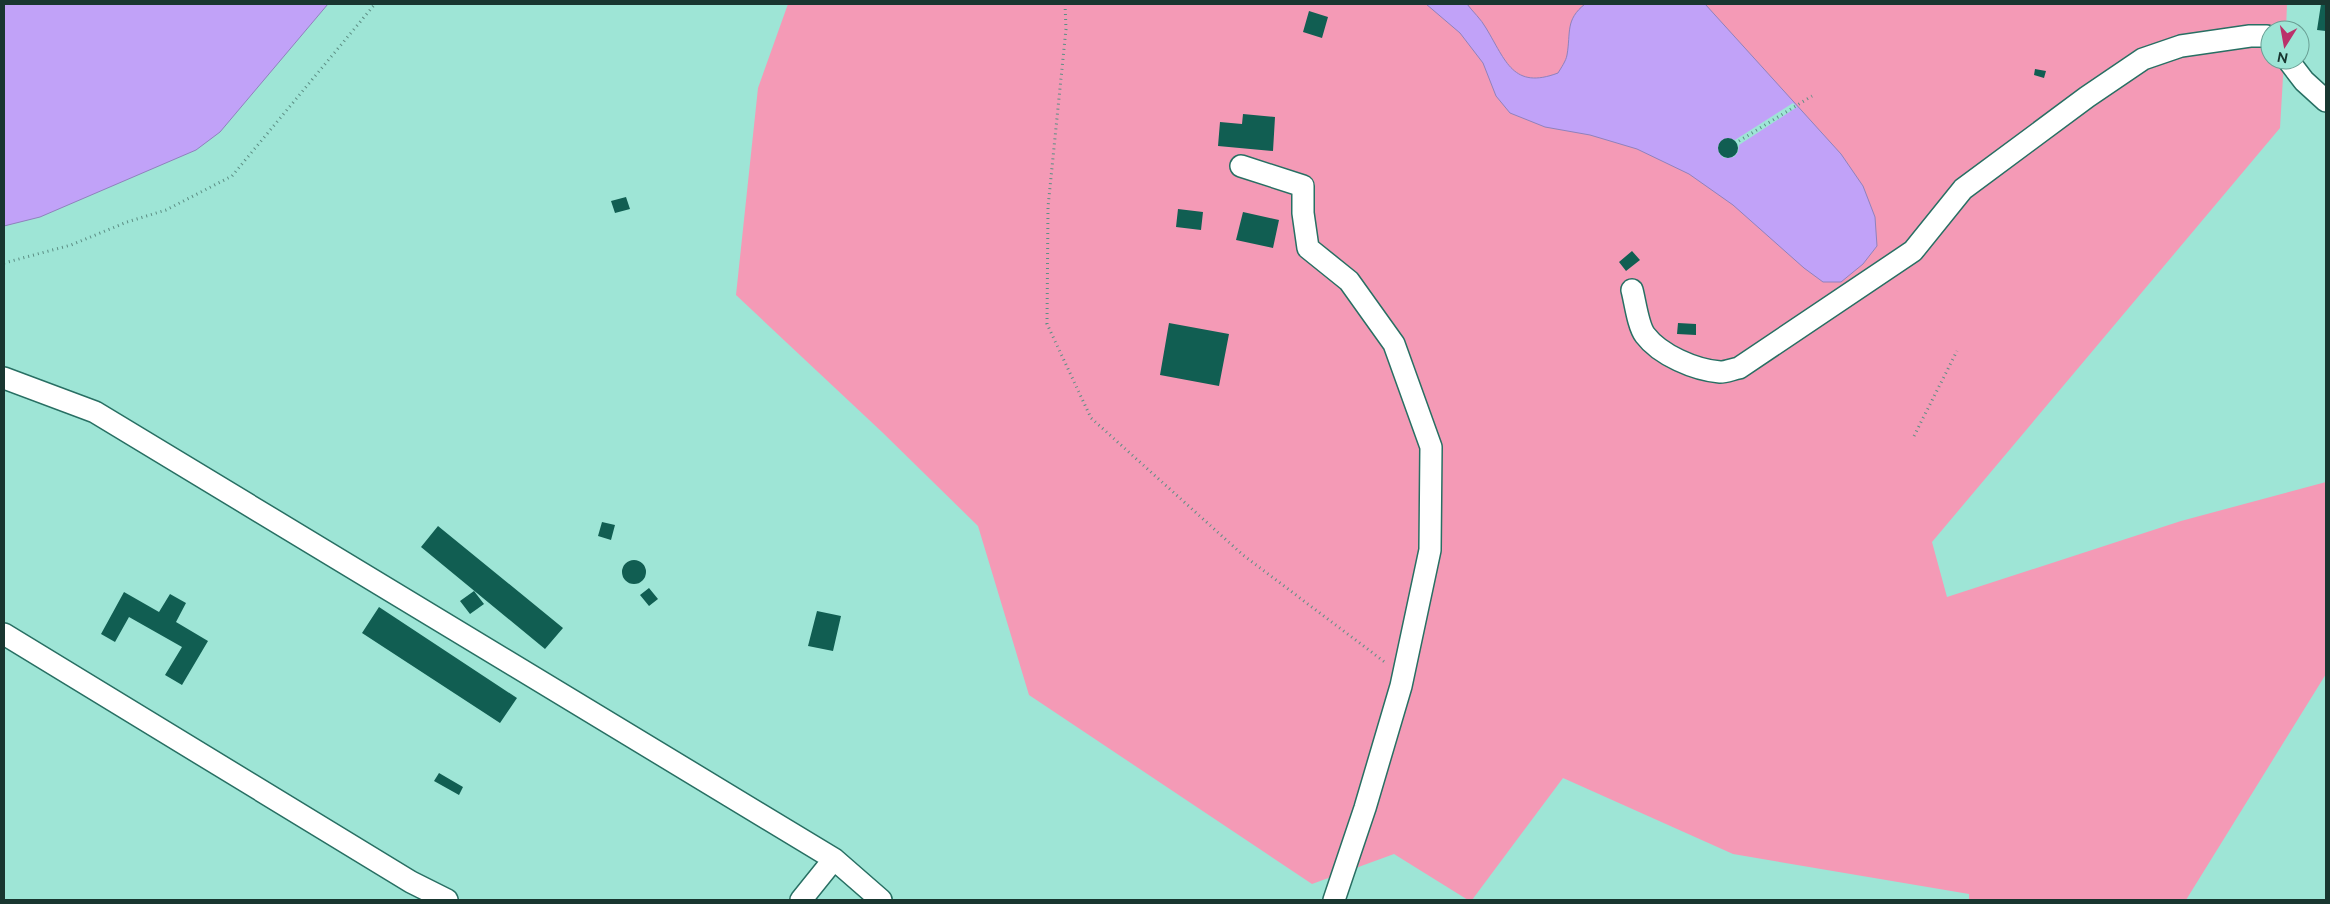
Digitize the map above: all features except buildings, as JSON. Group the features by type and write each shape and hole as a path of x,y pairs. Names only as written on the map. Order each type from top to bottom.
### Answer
{"street":[{"path":"1632,290 1644,334 1660,350 1684,362 1704,369 1722,372 1739,368 1913,251 1963,189 2087,97 2143,59 2181,46 2260,36"},
{"path":"2296,70 2304,81 2326,101"},
{"path":"1241,166 1303,186 1303,213 1308,248 1349,281 1394,344 1431,447 1430,550 1401,686 1365,808 1334,900"},
{"path":"4,378 95,412 834,859 881,900"},
{"path":"4,634 411,882 447,900"},
{"path":"801,900 834,859"}],"path":[{"path":"4,263 71,245 127,222 166,210 232,176 375,4"},
{"path":"1065,4 1066,30 1048,207 1047,324 1091,418 1243,555 1384,660 1401,686"},
{"path":"1739,141 1812,96"},
{"path":"1914,436 1957,351"}],"shaded area":[{"path":"4,4 328,4 220,132 196,150 40,217 4,226"},
{"path":"788,4 2287,4 2286,20 2260,20 2260,70 2283,70 2280,128 1932,542 1947,597 2181,521 2326,482 2326,674 2186,900 1969,900 1969,894 1733,854 1563,778 1472,900 1468,900 1394,854 1312,884 1029,695 978,526 882,432 736,295 758,88"},
{"path":"1426,4 1467,4 1484,25 1506,61 1521,75 1531,78 1558,73 1566,57 1570,27 1574,15 1585,4 1705,4 1841,154 1863,186 1875,217 1877,246 1863,264 1841,282 1823,282 1804,268 1733,205 1689,174 1637,149 1590,135 1545,127 1510,113 1496,96 1483,63 1460,33"}],"pier":[{"path":"1793,103 1797,107 1739,145 1738,152 1734,157 1724,158 1719,153 1718,146 1722,140 1728,138 1735,140"}]}
